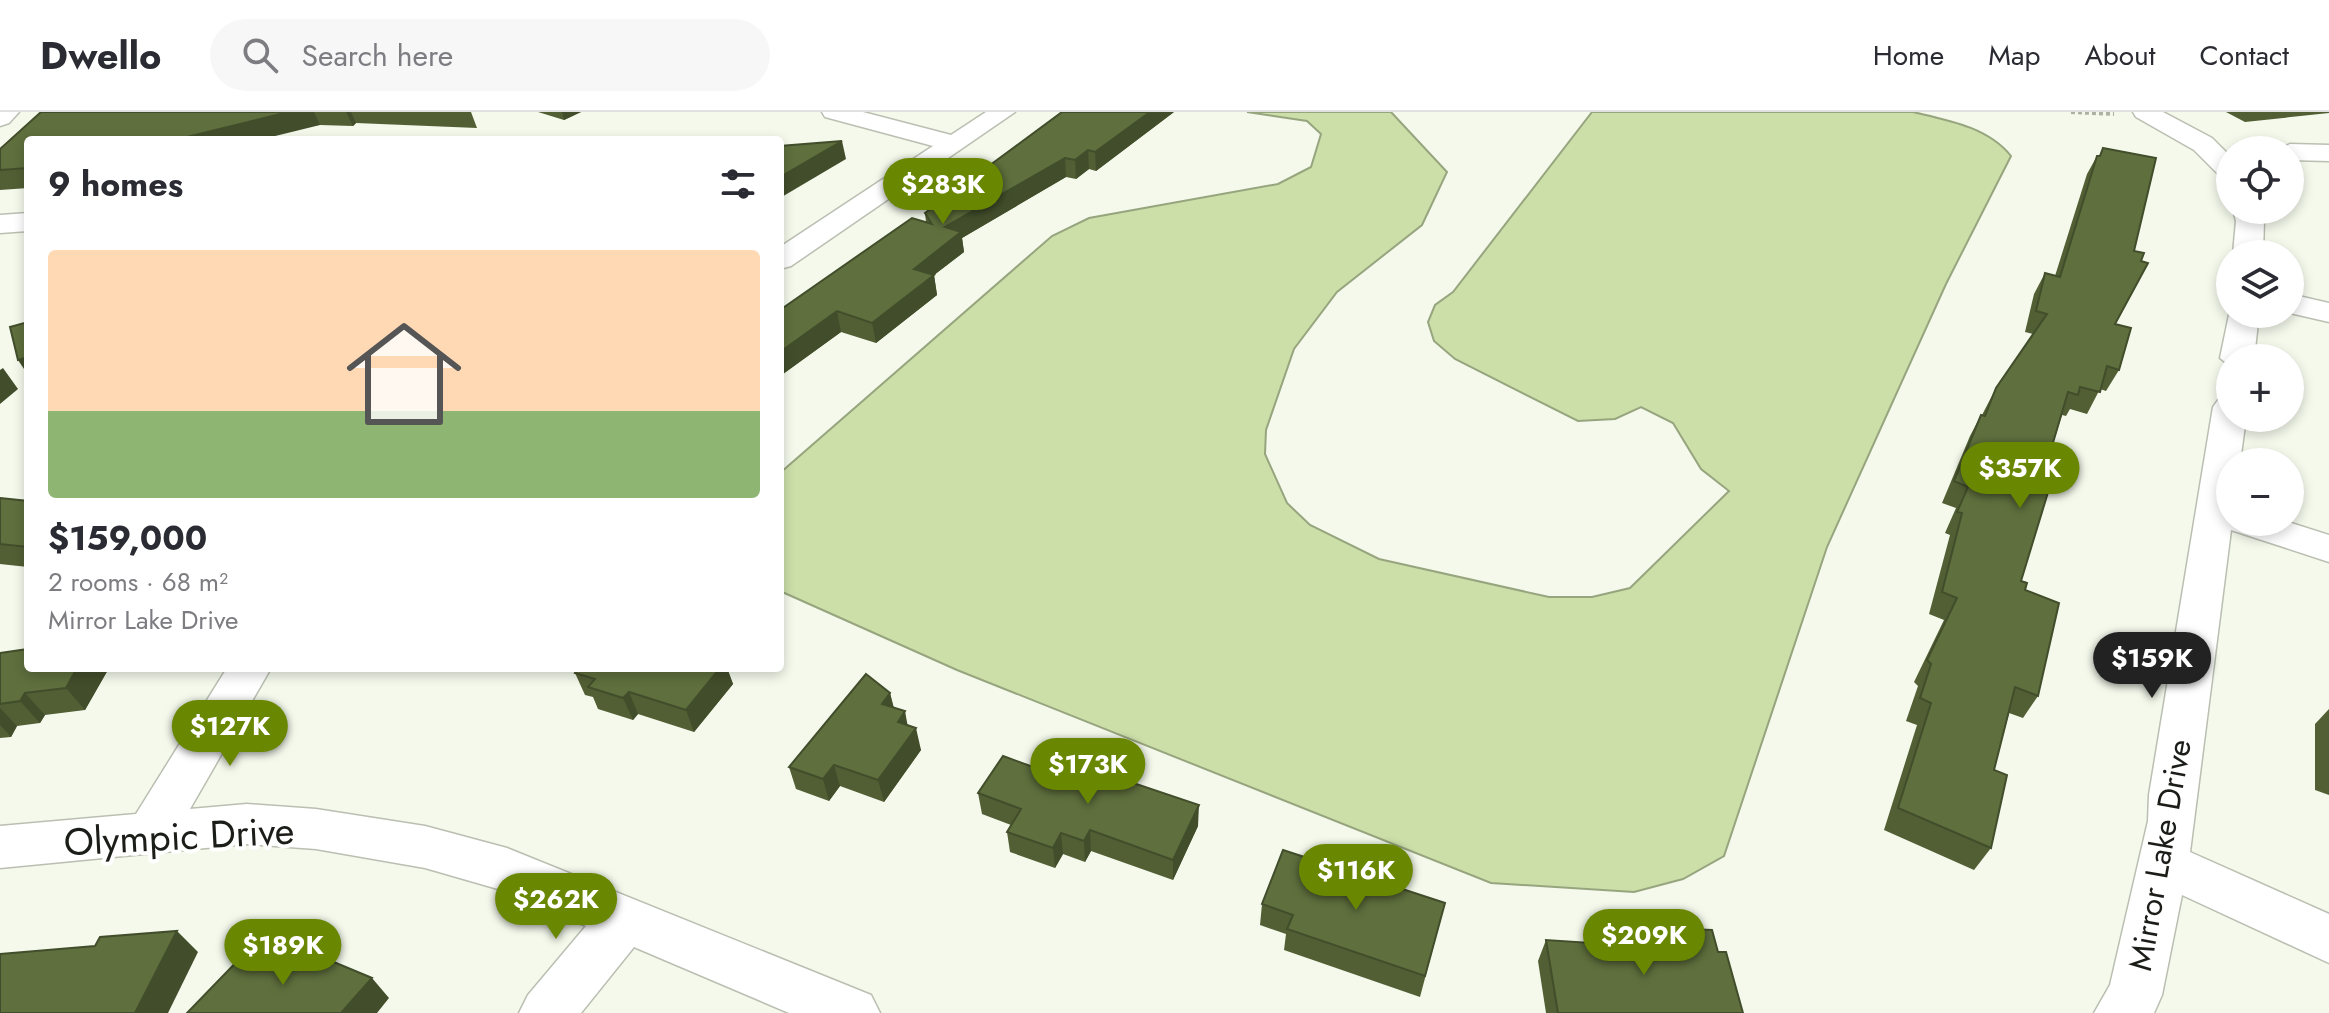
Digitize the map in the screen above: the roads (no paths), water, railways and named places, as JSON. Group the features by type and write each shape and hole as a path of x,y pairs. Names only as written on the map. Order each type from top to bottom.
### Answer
{"street":[{"path":"0,118 7,112"},
{"path":"834,112 954,144"},
{"path":"784,257 1003,112"},
{"path":"2136,113 2216,153"},
{"path":"2304,152 2329,153"},
{"path":"0,224 24,222"},
{"path":"2304,307 2329,313"},
{"name":"Mirror Lake Drive","path":"2122,1013 2135,995 2227,536"},
{"path":"2289,536 2329,549"},
{"path":"151,832 247,672"},
{"name":"Olympic Drive","path":"0,847 247,824 316,829 425,847 507,870 852,1013"},
{"path":"2163,863 2329,939"},
{"path":"547,1013 625,918"}]}
